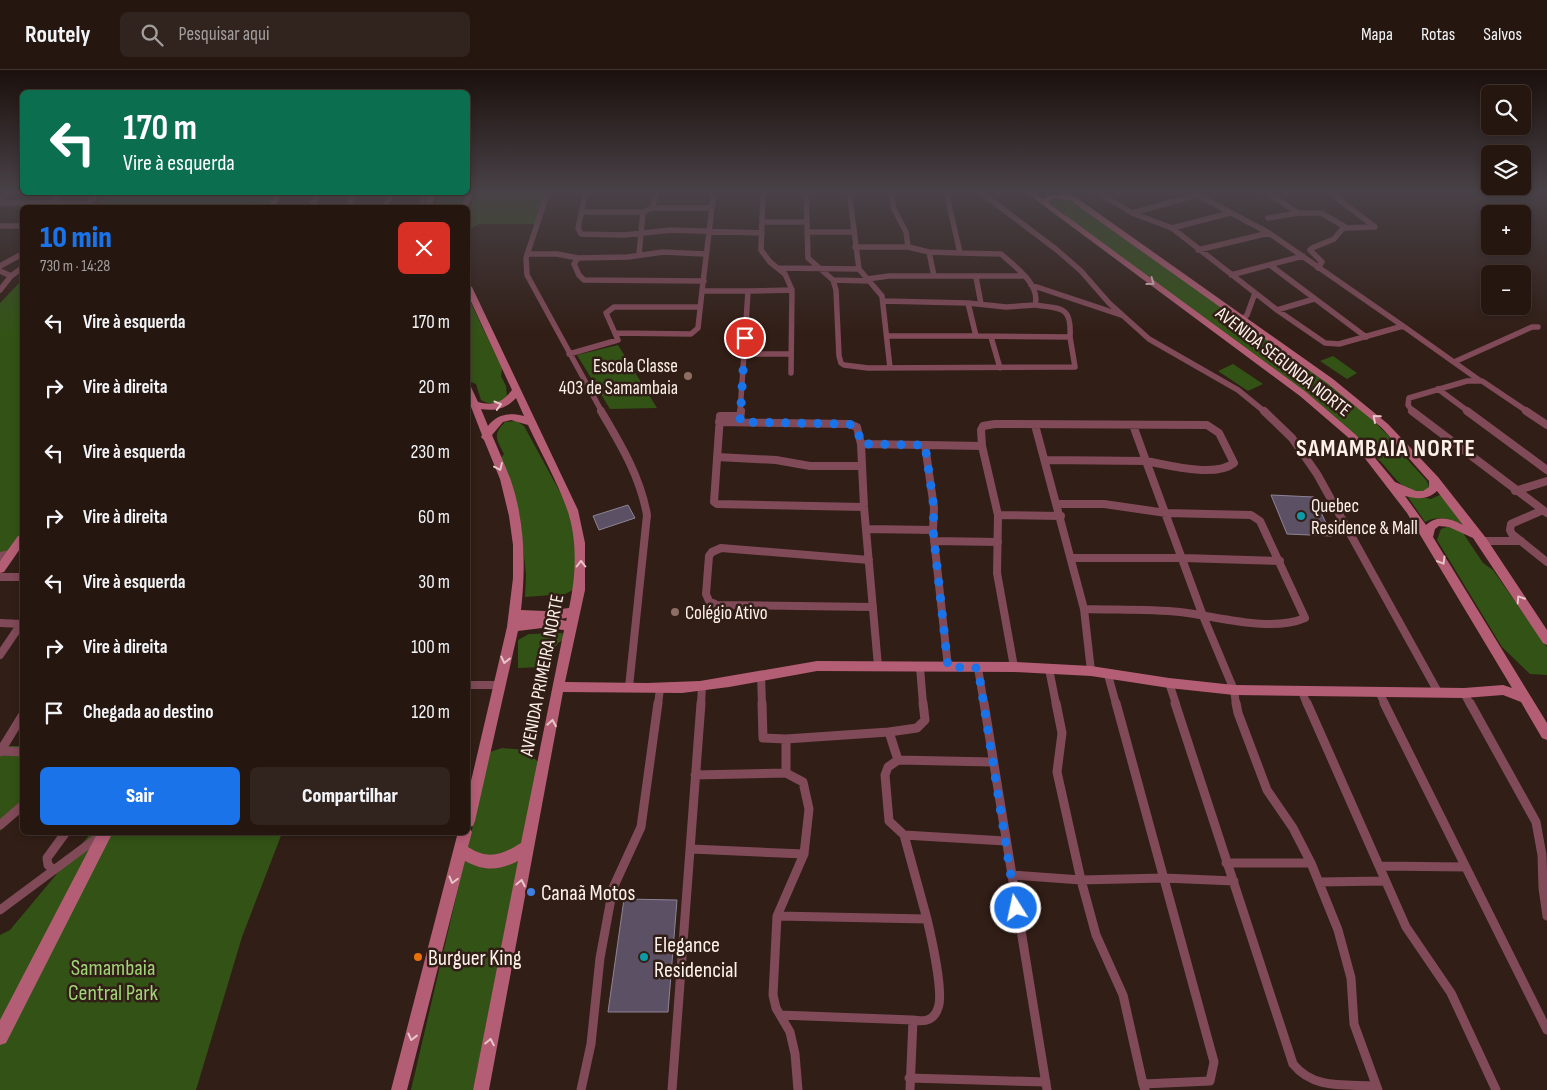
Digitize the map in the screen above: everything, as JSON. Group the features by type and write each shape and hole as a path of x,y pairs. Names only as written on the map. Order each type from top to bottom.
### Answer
{"main road":[{"name":"AVENIDA SEGUNDA NORTE","path":"1091,239 1303,394 1353,437 1392,484 1428,537 1547,734"},
{"name":"AVENIDA SEGUNDA NORTE","path":"1129,239 1357,402 1385,426 1434,480 1482,541 1547,640"},
{"name":"AVENIDA PRIMEIRA NORTE","path":"470,291 573,510 580,543 581,575 481,1090"},
{"path":"475,404 489,408 498,407 511,400 516,391"},
{"name":"AVENIDA PRIMEIRA NORTE","path":"470,393 486,437 505,479 514,516 520,578 513,627 470,812"},
{"path":"486,437 494,424 505,418 516,416 531,423"},
{"path":"1392,484 1408,493 1423,495 1428,494 1434,488 1434,480"},
{"path":"1428,537 1432,524 1446,522 1459,525 1482,541"},
{"path":"514,614 526,616 566,614 575,610"},
{"path":"513,627 524,624 563,624 571,627"},
{"path":"558,687 660,689 702,686 817,666 1014,667 1091,671 1108,675 1234,690 1464,693 1502,690 1525,698"},
{"path":"1502,690 1515,682"},
{"path":"0,1037 103,835"},
{"path":"399,1090 464,835"},
{"path":"461,850 472,859 492,864 511,859 528,847"}],"street":[{"path":"532,239 525,263 528,275 569,354 631,463 646,504 647,515 629,687"},
{"path":"639,255 640,239"},
{"path":"616,333 692,334 698,328 707,239"},
{"path":"762,239 761,250 763,255 789,279 792,290 791,373"},
{"path":"807,239 808,258 833,280 836,290 836,321 841,363 855,368 1073,368 1076,366 1070,337 1071,330 1064,311 1060,308 1036,304 1023,307 968,303 883,301"},
{"path":"853,239 859,269 879,291 883,301 890,368"},
{"path":"907,239 908,247"},
{"path":"957,239 960,253"},
{"path":"1042,239 1081,271 1123,316 1149,339 1238,390 1275,420 1292,438 1317,474 1438,692"},
{"path":"1185,239 1231,276 1325,343 1339,344 1403,326"},
{"path":"1198,250 1246,239"},
{"path":"1277,239 1482,382 1547,425"},
{"path":"1318,268 1322,262 1310,250 1334,239"},
{"path":"855,247 908,247 929,252 1001,254 1025,276 1037,299 1036,304"},
{"path":"527,254 557,254 578,258 663,252 705,254"},
{"path":"929,252 934,276"},
{"path":"0,266 20,255"},
{"path":"1231,276 1303,256"},
{"path":"578,258 574,264 579,275 584,280 704,281"},
{"path":"1270,265 1366,337"},
{"path":"778,268 859,269"},
{"path":"0,290 11,279 11,276 20,269"},
{"path":"0,272 10,274 11,276"},
{"path":"833,280 868,280 889,276 1025,276"},
{"path":"976,277 981,304"},
{"path":"1031,285 1123,316"},
{"path":"702,291 792,290"},
{"path":"740,419 748,291"},
{"path":"1243,319 1247,315 1255,293"},
{"path":"1277,310 1314,299"},
{"path":"968,303 976,336"},
{"path":"569,354 616,341 619,338 606,313 614,307 700,307"},
{"path":"1454,362 1538,326"},
{"path":"886,336 1070,337"},
{"path":"991,337 1000,368"},
{"path":"744,354 791,354"},
{"path":"1482,382 1467,381 1408,398 1408,407 1515,491 1545,512"},
{"path":"1438,389 1547,470"},
{"path":"864,507 717,504 714,502 714,497 719,422 740,419 849,424 857,427 861,444 864,507 878,666"},
{"path":"1014,667 997,574 998,515 982,446 981,430 987,425 1206,425 1219,433 1234,463 1228,468 1196,470 1146,461 1045,460"},
{"path":"1035,425 1061,516 1084,609 1091,671"},
{"path":"1133,425 1184,558 1203,616 1234,690 1238,714 1267,790 1293,828 1311,863 1346,954 1351,978 1354,1024 1377,1088 1318,1083 1301,1074 1293,1064 1234,881 1226,863 1169,683"},
{"path":"861,444 982,446"},
{"path":"925,445 934,508 933,530 948,667"},
{"path":"717,457 776,460 810,466 861,466"},
{"path":"1515,491 1547,481"},
{"path":"1057,504 1104,504 1166,512 1252,515 1260,521 1304,612 1305,618 1302,621 1281,623 1229,620 1181,612 1084,609"},
{"path":"1545,512 1511,524 1510,530 1512,534 1547,562"},
{"path":"998,515 1061,516"},
{"path":"866,529 933,530"},
{"path":"934,540 998,542"},
{"path":"0,569 6,555 20,541"},
{"path":"1482,541 1521,541"},
{"path":"869,560 720,548 709,556 706,594 709,601 717,605 873,607"},
{"path":"1072,558 1184,558 1280,562"},
{"path":"0,576 20,577"},
{"path":"0,623 20,624"},
{"path":"0,655 20,627"},
{"path":"761,675 764,738 786,739 889,732 917,728 925,720 920,667"},
{"path":"909,1078 1046,1086 978,668"},
{"path":"1049,669 1062,732 1057,772 1081,880 1096,934 1123,995 1144,1087 1210,1081 1214,1062 1108,675"},
{"path":"470,685 499,685"},
{"path":"672,1090 702,686"},
{"path":"581,1090 591,1044 600,958 613,888 641,827 660,689"},
{"path":"1302,692 1406,927 1451,993 1496,1090"},
{"path":"1379,692 1547,1030"},
{"path":"1464,693 1536,822 1542,855 1543,888 1547,916"},
{"path":"0,752 20,719"},
{"path":"889,732 898,760"},
{"path":"786,739 786,773"},
{"path":"0,752 20,752"},
{"path":"780,1015 924,1022 933,1017 939,1007 936,962 927,919 904,835 889,821 886,771 898,760 992,762"},
{"path":"695,775 786,773 803,782 806,786 809,808 804,854 777,916 773,995 776,1008 791,1039 798,1090"},
{"path":"0,825 20,808"},
{"path":"54,870 48,865 47,858 64,835"},
{"path":"0,910 101,835"},
{"path":"904,835 1005,841"},
{"path":"691,849 804,854"},
{"path":"1226,863 1311,863"},
{"path":"1378,866 1465,867"},
{"path":"1011,875 1081,880 1164,878 1234,881"},
{"path":"1319,882 1385,881"},
{"path":"777,916 927,919"},
{"path":"910,1090 909,1078 913,1020"}],"green space":[{"path":"1093,239 1125,239 1326,381 1363,411 1405,452 1405,457 1427,481 1429,487 1422,492 1408,490 1355,437"},
{"path":"20,282 20,544 0,571 0,303"},
{"path":"470,301 502,368 501,376 506,386 507,398 491,404 481,400 476,384 471,382"},
{"path":"618,345 657,408 610,409 577,355"},
{"path":"1333,356 1357,373 1347,379 1320,361"},
{"path":"1233,364 1263,384 1248,391 1218,371"},
{"path":"517,421 524,426 572,514 578,554 573,590 565,594 525,597 526,575 520,517 499,460 504,454 497,438 498,431 505,422"},
{"path":"1406,494 1431,499 1442,494 1464,525 1444,519 1425,522"},
{"path":"1450,526 1461,530 1483,563 1493,570 1547,647 1547,675 1530,674 1502,647 1437,540 1441,529"},
{"path":"562,633 565,639 558,643 542,667 518,668 518,640 529,634"},
{"path":"0,746 20,746 20,813 0,831"},
{"path":"502,748 526,750 539,763 473,1090 411,1090 490,752"},
{"name":"Samambaia Central Park","path":"89,835 281,835 242,937 196,1090 0,1090 0,935 10,930"}],"building":[{"name":"Quebec Residence & Mall","path":"1271,495 1314,497 1332,536 1287,534"},
{"path":"628,505 635,518 599,530 593,516"},
{"name":"Elegance Residencial","path":"624,899 677,900 668,1012 608,1012"}],"place":[{"name":"Escola Classe 403 de Samambaia","path":"688,376"},
{"name":"Quebec Residence & Mall","path":"1301,516"},
{"name":"Colégio Ativo","path":"675,612"},
{"name":"Canaã Motos","path":"531,892"},
{"name":"Burguer King","path":"418,957"},
{"name":"Elegance Residencial","path":"644,957"}],"district":[{"name":"SAMAMBAIA NORTE","path":"1386,448"}],"route":[{"path":"745,338 740,422 849,424 857,427 861,444 925,445 934,508 933,530 948,667 978,668 1016,908"}]}
